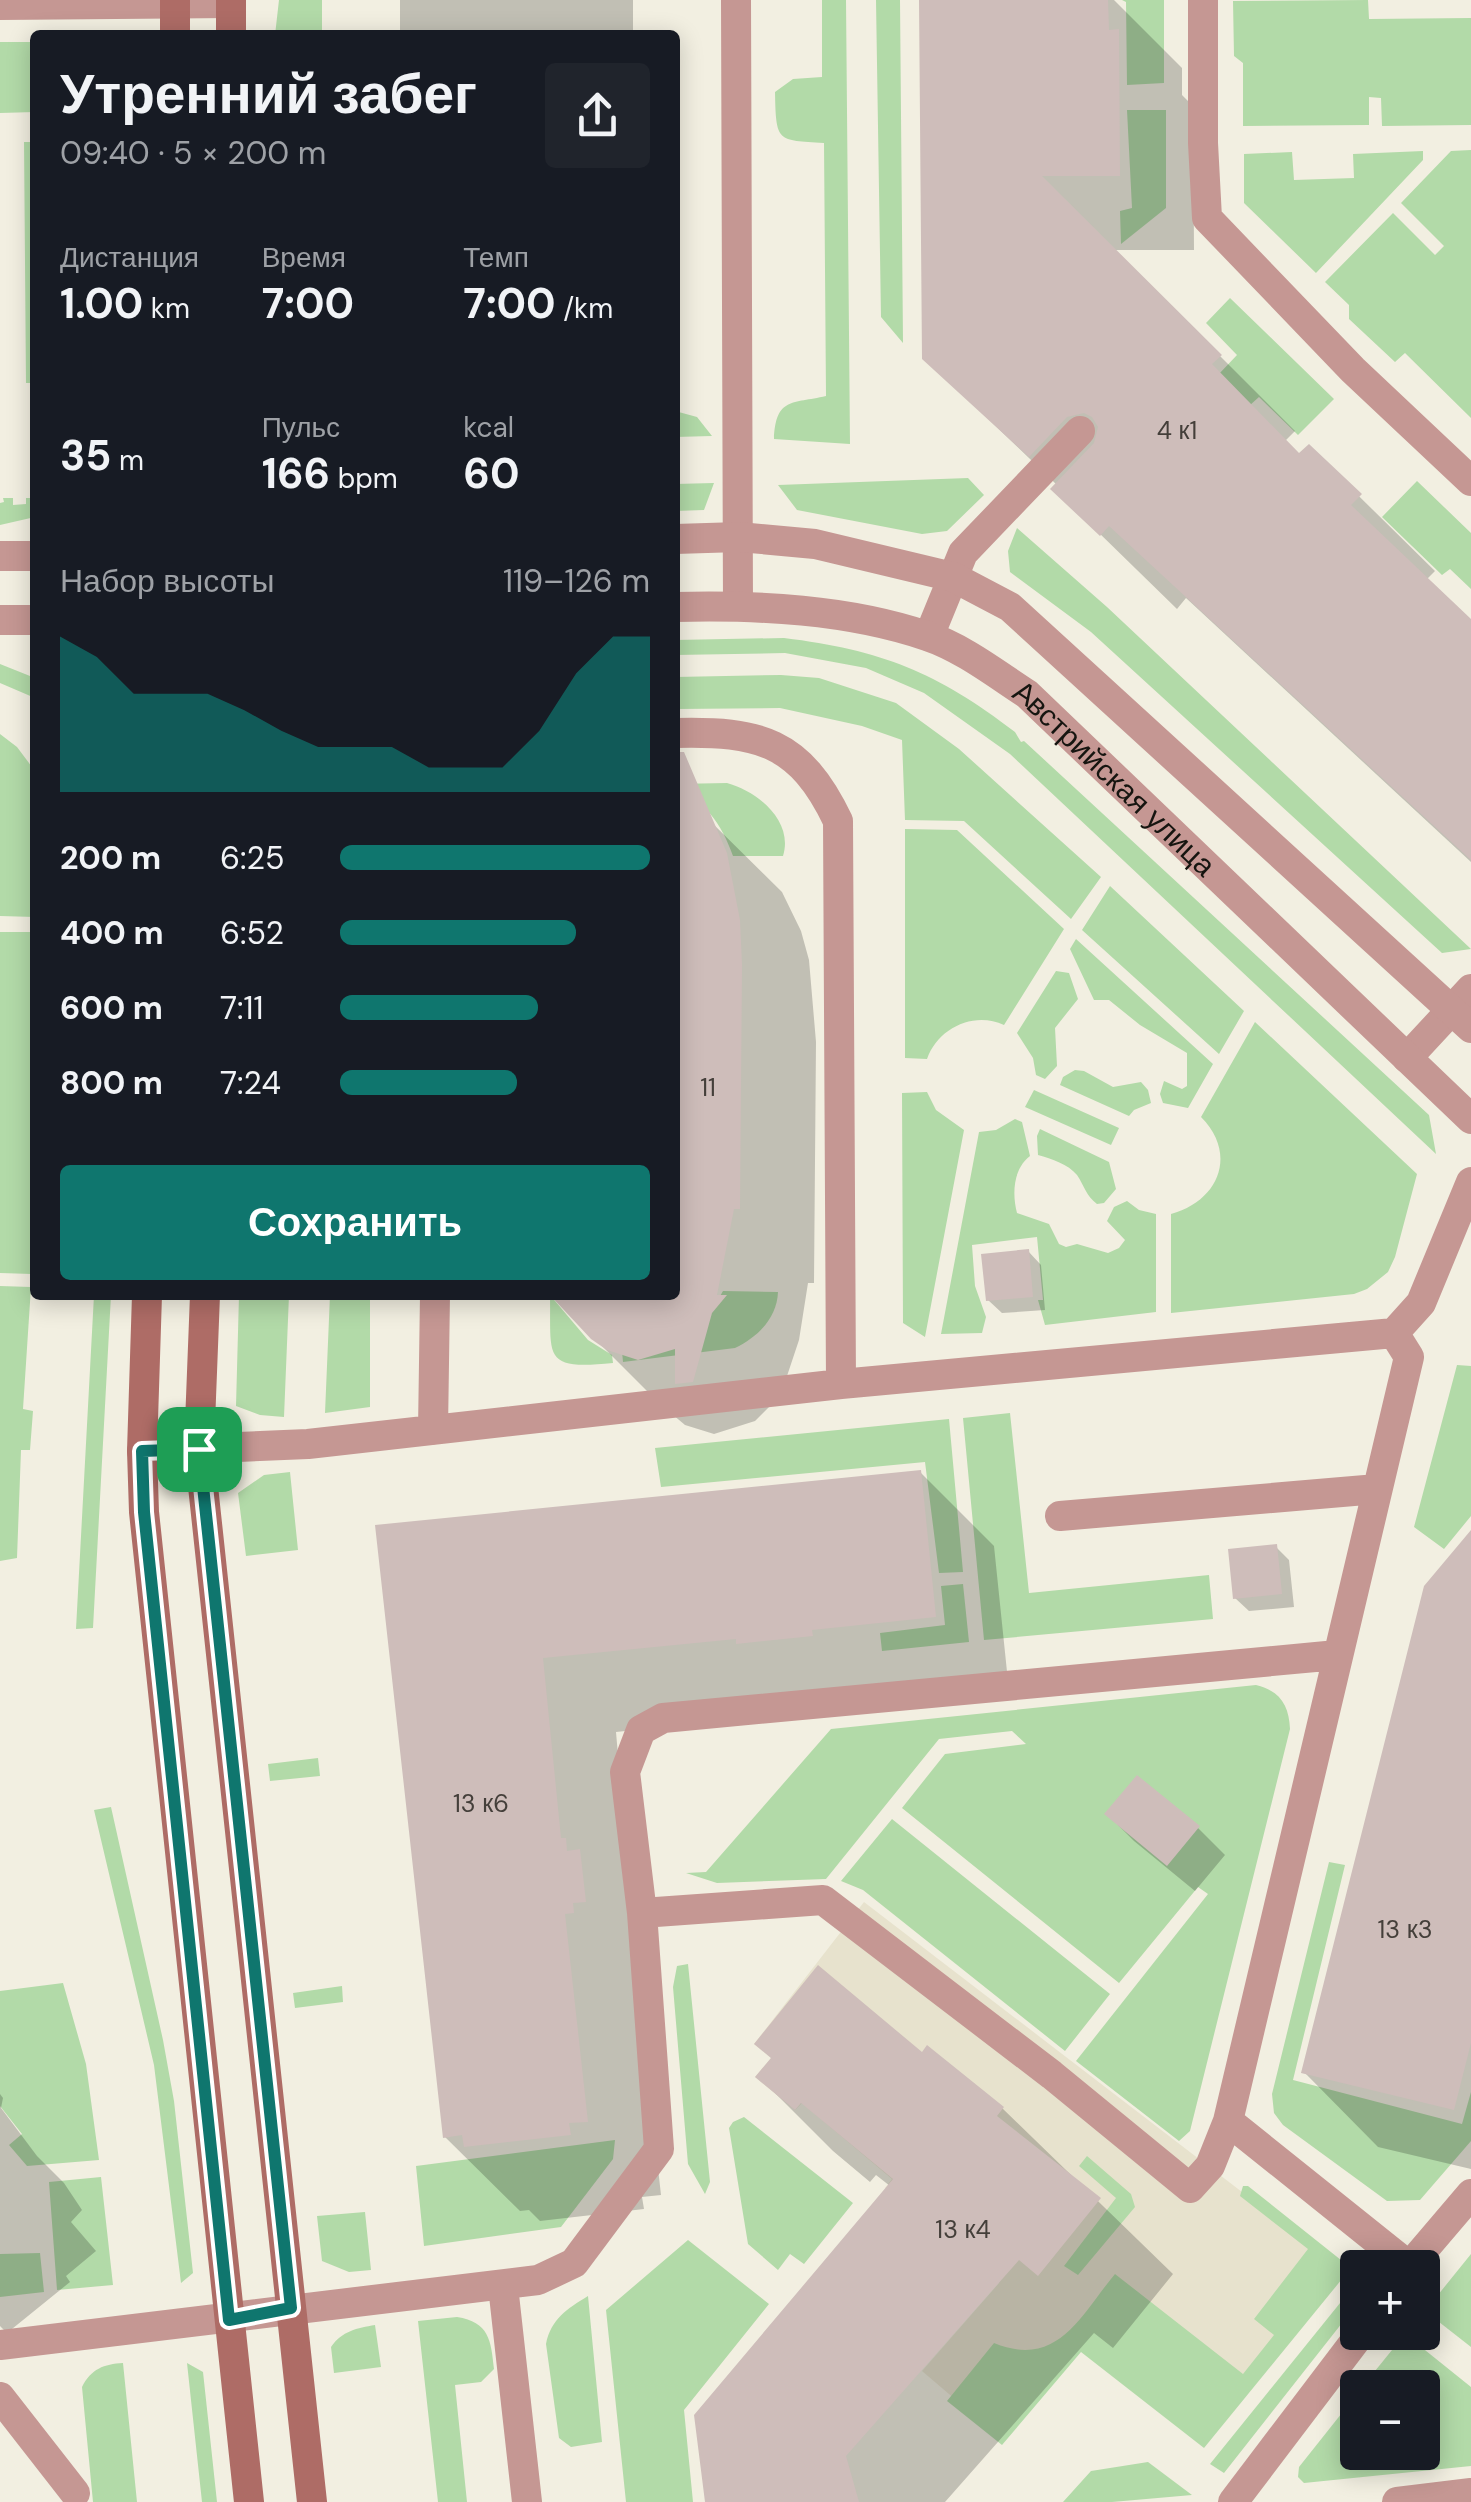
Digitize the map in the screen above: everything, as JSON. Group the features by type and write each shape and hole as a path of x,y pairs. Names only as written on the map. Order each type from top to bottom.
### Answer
{"street":[{"path":"736,0 738,606"},
{"path":"1204,0 1206,218 1353,370 1471,481"},
{"path":"175,2 175,30"},
{"path":"0,5 231,2 231,30"},
{"path":"929,636 964,552 1080,432"},
{"name":"Австрийская улица","path":"680,539 739,537 815,544 953,577 1010,607 1464,1009"},
{"path":"0,556 30,556"},
{"name":"Австрийская улица","path":"680,607 804,611 929,636 1027,694 1471,1119"},
{"path":"0,620 30,620"},
{"path":"680,733 722,732 765,742 798,760 824,792 838,821 840,1384"},
{"path":"1407,1058 1464,1009"},
{"path":"142,1451 273,1448 840,1384 1394,1333 1421,1303 1471,1182"},
{"path":"147,1300 144,1512 249,2502"},
{"path":"205,1300 199,1449 312,2502"},
{"path":"433,1430 435,1300"},
{"path":"642,1913 823,1900 1052,2075 1190,2188 1210,2166 1228,2121 1409,1357 1394,1333"},
{"path":"1060,1516 1377,1489"},
{"path":"0,2345 502,2286 538,2280 574,2263 660,2149 642,1913 625,1772 641,1730 663,1718 1337,1654"},
{"path":"1228,2121 1388,2250"},
{"path":"1423,2250 1471,2194"},
{"path":"502,2286 527,2502"},
{"path":"1233,2502 1348,2350"},
{"path":"0,2396 75,2493"},
{"path":"1400,2502 1471,2494"}],"shaded area":[{"path":"864,1902 1340,2267 1340,2277 1203,2444 1082,2348 1004,2441 922,2371 999,2283 885,2188 892,2179 802,2103 795,2110 755,2077 771,2058 754,2044"}],"green space":[{"path":"279,0 322,0 322,30 276,30"},
{"path":"822,0 846,0 850,444 774,439 782,409 795,402 826,396 824,143 782,136 776,121 775,92 793,79 822,77"},
{"path":"876,0 900,0 903,343 881,317"},
{"path":"1122,0 1164,0 1164,83 1127,85 1126,2"},
{"path":"1368,0 1369,19 1471,18 1471,125 1382,126 1381,98 1369,97 1369,125 1243,126 1243,63 1234,56 1233,1"},
{"path":"0,42 30,42 30,112 0,113"},
{"path":"1127,110 1166,110 1166,208 1121,244 1120,211 1132,208"},
{"path":"24,142 30,142 30,383 26,383"},
{"path":"1471,150 1471,418 1405,353 1395,362 1349,319 1349,305 1325,282 1393,213 1435,255 1444,246 1401,203 1451,151"},
{"path":"1423,151 1423,160 1316,273 1244,203 1244,154 1292,152 1294,180 1354,178 1353,154"},
{"path":"1230,298 1334,399 1298,435 1259,397 1249,406 1218,375 1237,355 1206,323"},
{"path":"680,412 697,417 712,436 680,437"},
{"path":"968,478 984,495 947,531 922,534 797,510 778,485"},
{"path":"1417,481 1471,533 1471,589 1450,569 1442,575 1382,517"},
{"path":"714,483 704,510 680,511 680,484"},
{"path":"3,498 13,498 13,505 26,504 26,498 30,498 30,518 0,525 0,503"},
{"path":"1017,528 1107,607 1471,949 1442,953 1091,632 1010,572 1008,551"},
{"path":"784,638 850,649 907,667 987,711 1015,732 1021,742 1429,1115 1436,1154 1010,754 924,693 866,668 785,653 680,655 680,640"},
{"path":"0,664 30,676 30,696 0,683"},
{"path":"680,677 819,678 896,703 959,749 1101,877 1071,919 964,821 905,820 902,740 862,726 780,708 680,709"},
{"path":"0,734 30,764 30,917 0,916"},
{"path":"727,783 761,800 783,831 783,856 733,856 711,814 680,784"},
{"path":"905,829 957,830 1064,929 1004,1025 981,1020 958,1025 939,1039 927,1059 905,1058"},
{"path":"1110,886 1244,1011 1219,1054 1082,930"},
{"path":"0,932 30,932 30,1274 0,1273"},
{"path":"1076,939 1213,1064 1188,1108 1163,1103 1160,1094 1164,1081 1182,1089 1187,1086 1187,1053 1140,1025 1109,1000 1094,1000 1070,949"},
{"path":"1056,971 1069,973 1078,999 1055,1028 1057,1066 1045,1079 1036,1075 1033,1058 1017,1033"},
{"path":"1255,1022 1417,1174 1395,1257 1388,1272 1354,1294 1171,1313 1171,1214 1201,1199 1218,1174 1219,1146 1201,1117"},
{"path":"1075,1070 1113,1087 1141,1082 1151,1103 1129,1116 1060,1085 1063,1077"},
{"path":"1034,1090 1119,1128 1111,1145 1025,1107"},
{"path":"927,1092 936,1110 964,1130 925,1337 903,1323 902,1093"},
{"path":"1015,1119 1022,1122 1030,1156 1015,1182 1017,1213 1049,1224 1059,1244 1077,1244 1108,1253 1125,1240 1107,1221 1114,1207 1127,1201 1139,1210 1156,1214 1156,1312 1045,1325 1038,1300 1043,1300 1037,1237 972,1245 975,1286 986,1317 982,1333 941,1334 979,1132 996,1130"},
{"path":"1040,1129 1109,1162 1116,1189 1104,1203 1093,1201 1069,1168 1038,1155"},
{"path":"0,1286 30,1287 23,1409 33,1411 30,1450 21,1450 17,1558 0,1561"},
{"path":"723,1291 778,1292 765,1326 735,1348 623,1362 622,1351 701,1330"},
{"path":"94,1300 111,1300 93,1628 76,1629"},
{"path":"239,1300 289,1300 284,1417 260,1415 236,1406"},
{"path":"330,1300 370,1300 370,1407 325,1413"},
{"path":"550,1300 554,1300 588,1340 612,1355 613,1363 562,1361 555,1355"},
{"path":"1457,1365 1471,1366 1471,1516 1444,1549 1414,1527"},
{"path":"1010,1413 1029,1593 1209,1575 1213,1619 984,1640 963,1418"},
{"path":"949,1419 963,1572 939,1573 925,1462 661,1487 655,1448"},
{"path":"290,1472 298,1550 246,1556 238,1493 264,1475"},
{"path":"963,1584 969,1642 882,1651 880,1633 945,1625 941,1586"},
{"path":"1256,1685 1282,1700 1290,1729 1190,2131 1179,2141 1076,2061 1208,1894 1198,1887 1119,1983 902,1808 945,1754 1026,1744 1012,1731 939,1739 826,1879 717,1883 686,1873 706,1872 831,1729"},
{"path":"318,1758 320,1776 270,1781 268,1764"},
{"path":"111,1807 174,2101 193,2273 181,2283 154,2065 94,1810"},
{"path":"892,1819 1110,1994 1065,2051 863,1890 841,1881"},
{"path":"1329,1862 1345,1865 1293,2080 1462,2124 1471,2092 1471,2141 1420,2200 1387,2201 1283,2125 1274,2113 1272,2094"},
{"path":"688,1964 710,2182 705,2194 688,2164 673,1987 677,1966"},
{"path":"63,1983 86,2064 99,2160 27,2166 9,2145 22,2134 0,2106 0,1991"},
{"path":"342,1986 343,2002 295,2008 293,1993"},
{"path":"744,2117 853,2203 804,2264 790,2254 778,2270 748,2244 729,2128"},
{"path":"615,2140 613,2159 561,2227 424,2246 416,2166"},
{"path":"1087,2156 1131,2194 1135,2207 1078,2275 1064,2266 1116,2198 1079,2166"},
{"path":"101,2177 113,2285 57,2290 49,2182"},
{"path":"1243,2186 1248,2186 1340,2259 1340,2281 1204,2448 1081,2352 1002,2445 947,2401 994,2343 1016,2349 1051,2344 1078,2321 1115,2274 1243,2374 1274,2335 1254,2319 1308,2249 1240,2196"},
{"path":"365,2212 371,2270 349,2272 322,2261 317,2216"},
{"path":"688,2240 769,2304 684,2410 693,2502 626,2502 606,2310"},
{"path":"40,2253 44,2292 0,2297 0,2254"},
{"path":"1471,2254 1471,2347 1440,2323 1440,2292"},
{"path":"588,2296 602,2442 571,2447 559,2438 546,2344 556,2321"},
{"path":"1340,2303 1340,2326 1224,2473 1210,2464"},
{"path":"457,2317 482,2328 494,2369 481,2382 455,2385 467,2502 438,2502 418,2321"},
{"path":"375,2325 381,2367 334,2373 331,2347 335,2342 350,2331"},
{"path":"1392,2350 1425,2350 1471,2387 1471,2466 1440,2469 1440,2370 1376,2370"},
{"path":"123,2363 137,2502 93,2502 82,2387 99,2369"},
{"path":"187,2363 203,2372 217,2502 202,2502"},
{"path":"1340,2415 1340,2470 1432,2470 1304,2483 1298,2477 1299,2467"},
{"path":"1148,2462 1192,2495 1063,2502 1091,2471"}],"building":[{"path":"919,0 1108,0 1109,30 1119,29 1120,176 1042,176 1222,355 1212,364 1299,453 1309,444 1362,494 1351,505 1471,619 1471,860 1109,526 1100,536 1050,489 1094,443 1098,427 1092,417 1084,413 1067,417 1029,457 922,359"},
{"path":"680,752 684,752 727,853 740,920 740,1209 734,1209 717,1295 727,1295 712,1313 693,1382 675,1384 675,1349 638,1360 607,1350 591,1339 555,1300 680,1300"},
{"path":"1029,1249 1033,1297 986,1301 981,1254"},
{"path":"921,1470 936,1617 812,1630 813,1636 736,1644 736,1639 543,1658 561,1838 566,1838 567,1851 580,1849 586,1902 573,1903 574,1913 565,1914 588,2122 569,2123 571,2135 464,2147 462,2135 443,2138 375,1525"},
{"path":"1471,1530 1471,2043 1454,2110 1301,2073 1424,1586"},
{"path":"1277,1544 1282,1594 1233,1599 1228,1549"},
{"path":"1137,1775 1200,1826 1167,1866 1104,1814"},
{"path":"818,1965 922,2052 927,2045 1004,2107 997,2116 1101,2198 1038,2276 1019,2260 846,2456 859,2502 705,2502 694,2415 893,2179 801,2103 795,2110 755,2077 771,2058 754,2044"}],"route":[{"path":"199,1449 291,2308 229,2320 144,1512 142,1451 199,1449"}]}
